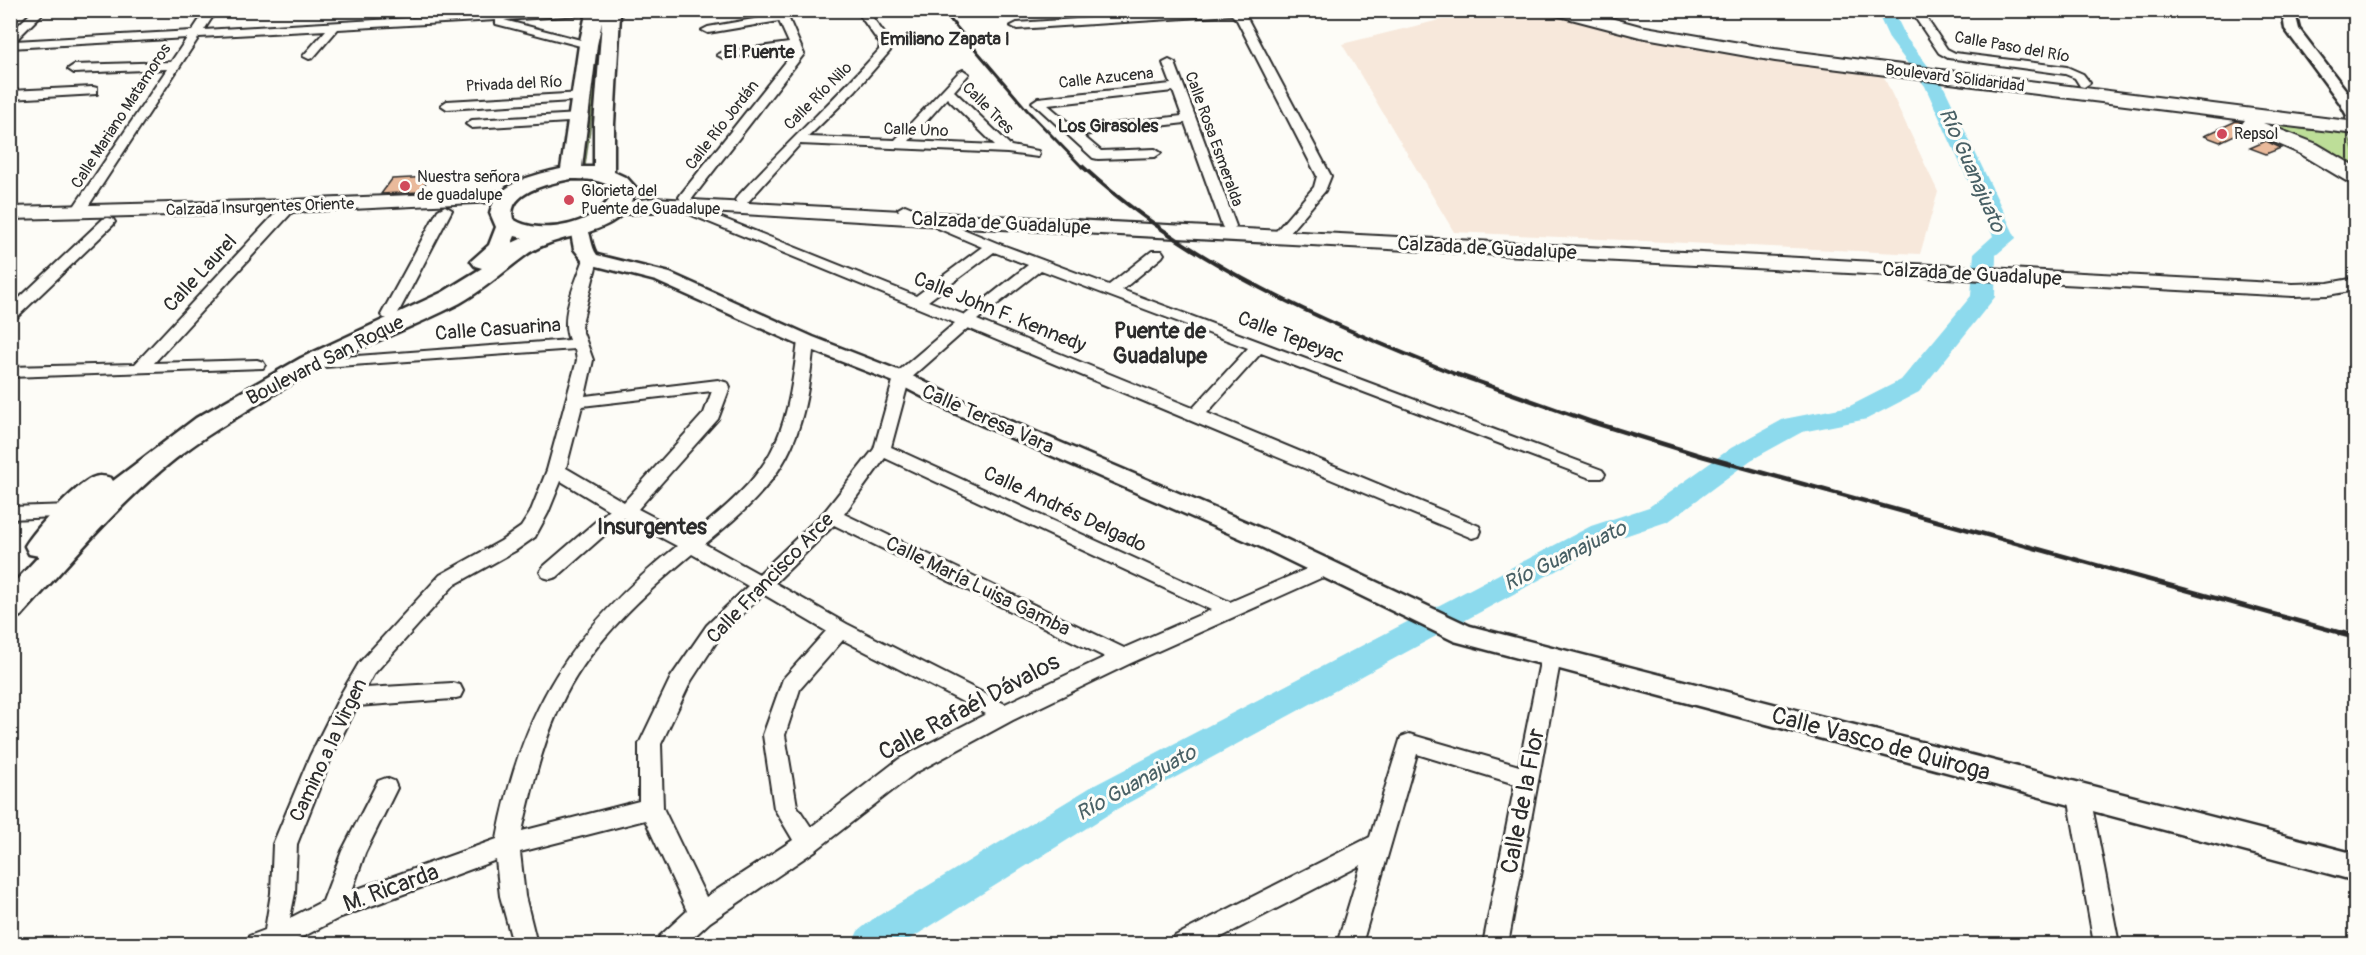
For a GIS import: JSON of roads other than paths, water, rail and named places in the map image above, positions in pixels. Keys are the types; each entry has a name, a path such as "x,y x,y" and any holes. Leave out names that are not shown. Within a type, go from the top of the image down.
{"highway":[{"name":"Boulevard Solidaridad","path":"1590,10 1701,34 1903,66 1959,79 2181,105 2355,121"},
{"name":"Boulevard Solidaridad","path":"1566,11 1640,31 1698,42 1903,66 1941,65 2355,121"},
{"path":"2181,105 2252,126 2309,149 2355,177"}],"main road":[{"path":"604,174 606,89 612,10"},
{"path":"571,173 583,97 588,45 596,11"},
{"path":"571,173 604,174 618,180 626,188 626,198 618,209 594,223 550,233 534,233 506,212 536,182 571,173"},
{"name":"Calzada de Guadalupe","path":"626,188 682,201 925,219 1281,233 2030,273 2293,290 2328,289 2355,284"},
{"name":"Calzada de Guadalupe","path":"618,209 682,201 742,200 1229,226 1281,233"},
{"name":"Calzada Insurgentes Oriente","path":"10,224 108,222 286,211 485,210 506,212"},
{"name":"Calzada Insurgentes Oriente","path":"10,213 78,211 506,212"},
{"name":"Boulevard San Roque","path":"10,579 72,511 154,443 226,393 279,365 438,291 473,269 499,248 506,212"},
{"name":"Boulevard San Roque","path":"10,608 95,515 132,480 206,424 310,363 452,297 490,273 519,249 550,233"},
{"name":"Calzada de Guadalupe","path":"2030,273 2285,283 2323,281 2355,270"}],"street":[{"path":"10,40 41,10"},
{"name":"Calle Mariano Matamoros","path":"78,211 137,125 173,65 212,10"},
{"name":"Calle Río Nilo","path":"742,200 797,140 851,88 886,47 861,10"},
{"name":"Calle Paso del Río","path":"1916,10 1943,51 1952,56 2067,71 2079,76 2084,83"},
{"path":"10,45 332,26 482,14 596,11"},
{"path":"1017,26 1235,12 1242,18 1324,176 1320,188 1281,233"},
{"path":"2288,13 2305,31 2355,96"},
{"path":"2288,13 2292,29 2347,102 2355,121"},
{"path":"309,56 332,26 338,14 313,16"},
{"path":"482,14 588,45"},
{"path":"708,30 781,14 796,45 723,55"},
{"name":"Calle Río Jordán","path":"682,201 798,54 796,45"},
{"name":"Calle Rosa Esmeralda","path":"1169,63 1229,226"},
{"path":"74,69 173,65"},
{"path":"897,146 963,74"},
{"name":"Calle Azucena","path":"1071,132 1038,102 1177,87"},
{"path":"463,104 470,88"},
{"path":"10,95 93,91"},
{"name":"Calle Tres","path":"947,91 1007,150"},
{"name":"Privada del Río","path":"447,105 583,97"},
{"path":"472,124 580,118"},
{"path":"1071,132 1189,118"},
{"path":"1071,132 1098,156 1155,153"},
{"name":"Calle Uno","path":"797,140 1007,150 1034,154"},
{"name":"Calle John F. Kennedy","path":"682,201 918,302 1472,531"},
{"name":"Calle Tepeyac","path":"905,209 992,246 1596,474"},
{"path":"389,315 445,210"},
{"name":"Calle Laurel","path":"140,368 286,211"},
{"path":"10,316 108,222"},
{"path":"579,228 583,249 591,259"},
{"path":"918,302 992,246"},
{"path":"1112,290 1157,254"},
{"name":"Calle Teresa Vara","path":"591,259 663,277 806,341 901,378 961,408 1325,568 1410,608"},
{"name":"Camino a la Virgen","path":"268,941 278,917 283,893 285,844 321,756 366,669 447,580 508,546 528,532 539,513 556,470 576,402 586,354 574,332 574,320 591,259"},
{"path":"901,378 967,321 1040,263"},
{"path":"525,945 512,904 508,845 524,774 546,709 594,636 628,600 690,544 740,506 757,489 774,465 797,416 806,341"},
{"name":"Calle Casuarina","path":"310,363 581,344"},
{"path":"1196,415 1258,347"},
{"path":"10,372 257,365"},
{"name":"Calle Francisco Arce","path":"701,914 651,808 650,744 682,677 714,630 832,516 882,450 901,378"},
{"path":"550,572 624,510 711,415 716,408 722,385 576,402"},
{"name":"Calle Andrés Delgado","path":"882,450 1230,610"},
{"path":"556,470 840,629 1005,714"},
{"path":"10,513 72,511"},
{"name":"Calle María Luisa Gamba","path":"832,516 1124,657"},
{"name":"Calle Rafaél Dávalos","path":"669,945 701,914 808,843 906,766 1005,714 1124,657 1325,568"},
{"name":"Calle Vasco de Quiroga","path":"1410,608 1462,634 2355,868"},
{"path":"808,843 786,808 774,735 791,685 840,629"},
{"name":"Calle de la Flor","path":"1496,945 1551,657"},
{"path":"350,698 452,691"},
{"path":"1350,945 1409,743 1528,778"},
{"path":"333,909 354,851 386,788"},
{"path":"2079,796 2107,945"},
{"name":"M. Ricarda","path":"268,941 333,909 508,845 651,808"},
{"path":"1184,945 1378,844"}],"waterway":[{"name":"Río Guanajuato","path":"872,944 887,932 1104,798 1602,533 1659,514 1741,454 1794,425 1857,413 1910,386 1983,297 1985,253 2005,238 1934,85 1899,40 1884,10"}],"railway":[{"path":"942,10 1027,110 1083,168"},
{"path":"1082,166 1123,201 1167,233 1213,262 1310,313 1460,376"},
{"path":"1456,374 1592,422 1702,456 2345,634"},
{"path":"2340,633 2356,637"}],"place":[{"name":"Repsol","path":"2222,134"},
{"name":"Nuestra señora de guadalupe","path":"405,186"},
{"name":"Glorieta del Puente de Guadalupe","path":"569,200"}],"district":[{"name":"Emiliano Zapata I","path":"945,39"},
{"name":"El Puente","path":"759,52"},
{"name":"Los Girasoles","path":"1108,126"},
{"name":"Puente de Guadalupe","path":"1160,344"},
{"name":"Insurgentes","path":"652,527"}]}
